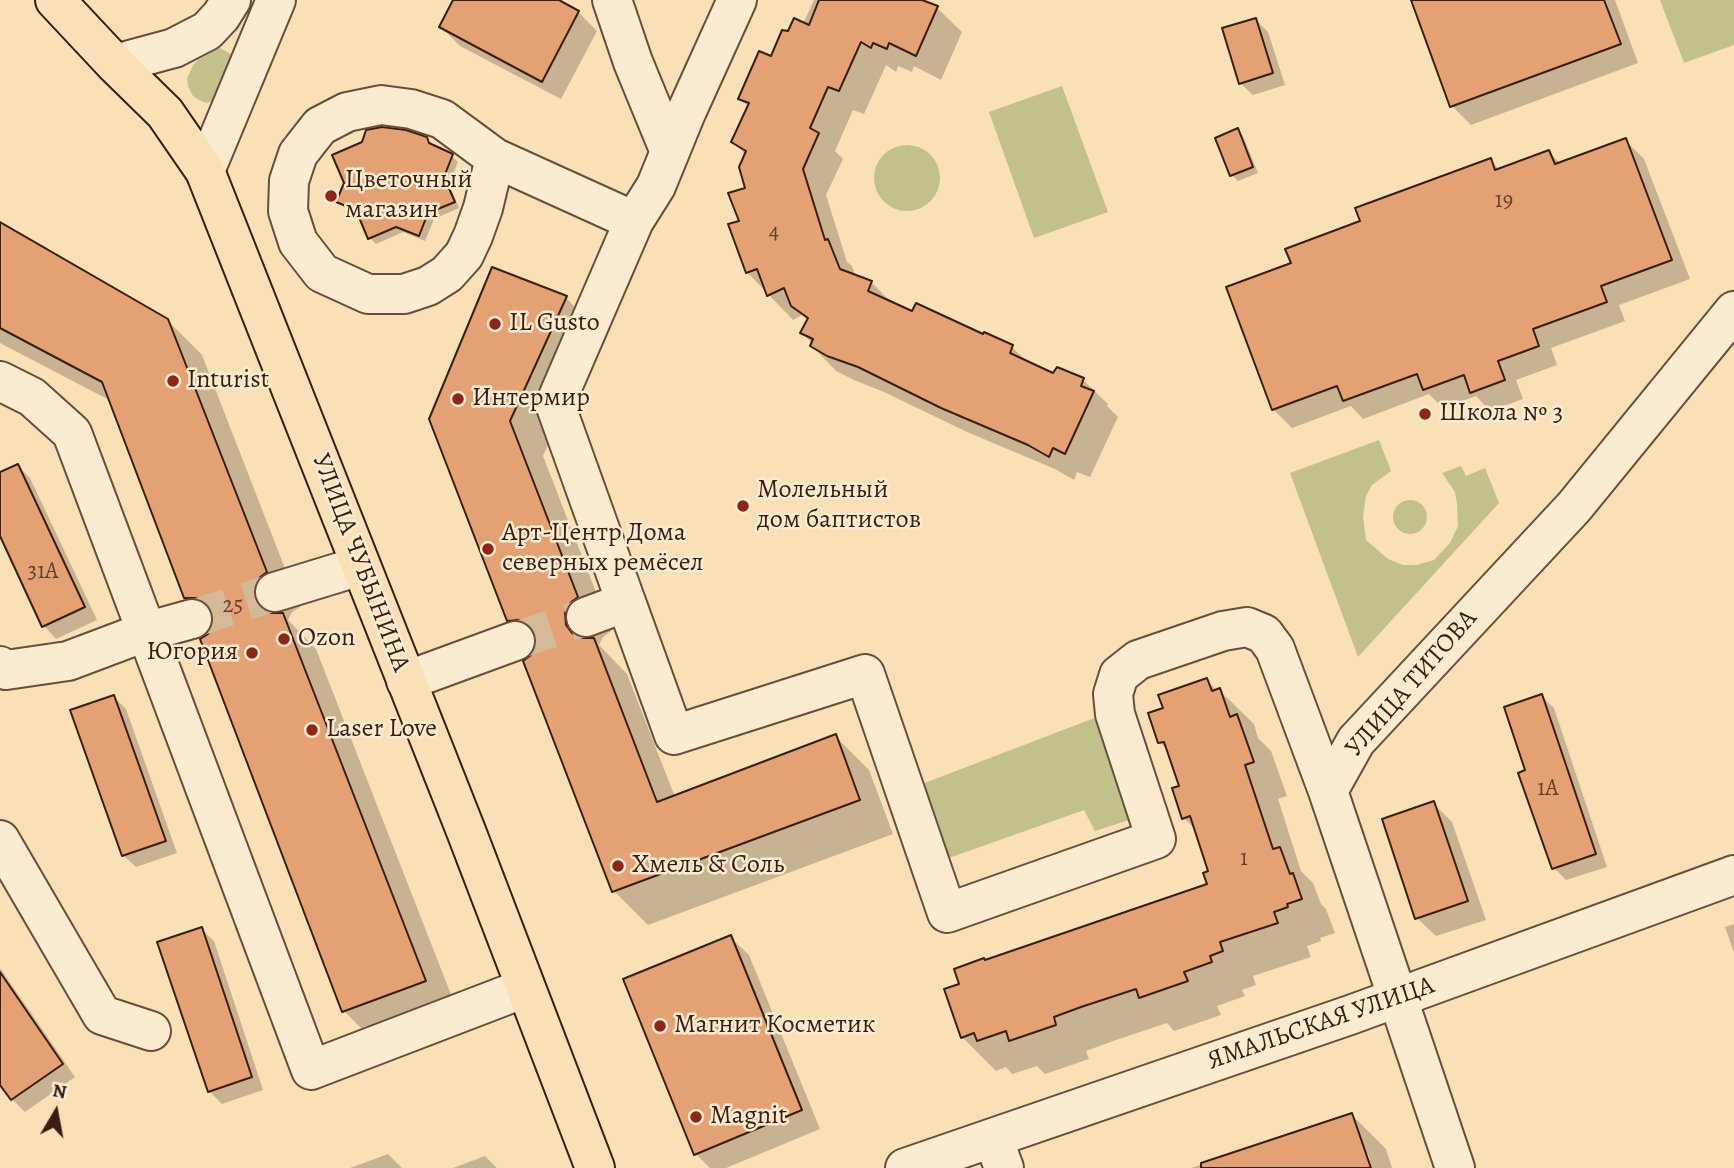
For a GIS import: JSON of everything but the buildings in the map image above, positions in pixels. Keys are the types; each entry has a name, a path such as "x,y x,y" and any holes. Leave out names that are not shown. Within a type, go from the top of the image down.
{"main road":[{"name":"УЛИЦА ЧУБЫНИНА","path":"55,0 165,113 205,171 466,831 595,1168"}],"street":[{"path":"115,64 174,48 207,31 231,0"},
{"path":"205,171 276,0"},
{"path":"612,0 633,62 670,152"},
{"path":"737,0 656,186 634,221 555,404 674,735 865,674 947,913 1156,839 1115,715 1114,694 1119,674 1138,660 1223,631 1247,627 1264,634 1275,649 1328,790 1455,1168"},
{"path":"495,158 483,208 464,256 447,274 428,286 404,294 368,295 321,273 298,242 288,211 289,181 298,154 320,126 347,112 381,104 411,109 442,120 495,158 634,221"},
{"name":"УЛИЦА ТИТОВА","path":"1328,790 1356,741 1574,507 1734,311"},
{"path":"0,381 32,397 72,433 311,1070 525,988"},
{"path":"275,592 360,566"},
{"path":"586,617 626,602"},
{"path":"2,670 68,661 145,632 192,619"},
{"path":"406,681 515,642"},
{"path":"0,840 102,1015 151,1031"},
{"name":"ЯМАЛЬСКАЯ УЛИЦА","path":"905,1168 999,1153 1397,998 1734,875"}],"shaded area":[{"path":"1660,0 1734,0 1734,45 1684,63"},
{"path":"220,48 240,59 220,99 206,103 193,96 187,78 198,60"},
{"path":"1062,86 1108,212 1034,238 989,112"},
{"path":"907,145 930,155 940,178 930,201 907,211 884,201 874,178 884,155"},
{"path":"1379,440 1391,471 1372,485 1366,496 1363,517 1366,540 1388,559 1403,565 1417,565 1434,560 1450,543 1458,526 1457,503 1455,492 1442,473 1461,466 1466,476 1485,468 1499,503 1358,657 1290,473"},
{"path":"1410,500 1422,505 1427,517 1422,529 1410,534 1398,529 1393,517 1398,505"},
{"path":"1097,717 1129,820 1095,831 1084,810 949,858 922,784"}],"tunnel":[{"path":"192,619 275,592"},
{"path":"515,641 586,617"}],"place":[{"name":"Цветочный магазин","path":"331,196"},
{"name":"IL Gusto","path":"495,324"},
{"name":"Inturist","path":"173,381"},
{"name":"Интермир","path":"458,399"},
{"name":"Школа № 3","path":"1425,414"},
{"name":"Молельный дом баптистов","path":"743,506"},
{"name":"Арт-Центр Дома северных ремёсел","path":"488,549"},
{"name":"Ozon","path":"284,639"},
{"name":"Югория","path":"252,653"},
{"name":"Laser Love","path":"312,730"},
{"name":"Хмель & Соль","path":"618,866"},
{"name":"Магнит Косметик","path":"660,1026"},
{"name":"Magnit","path":"696,1117"}]}
